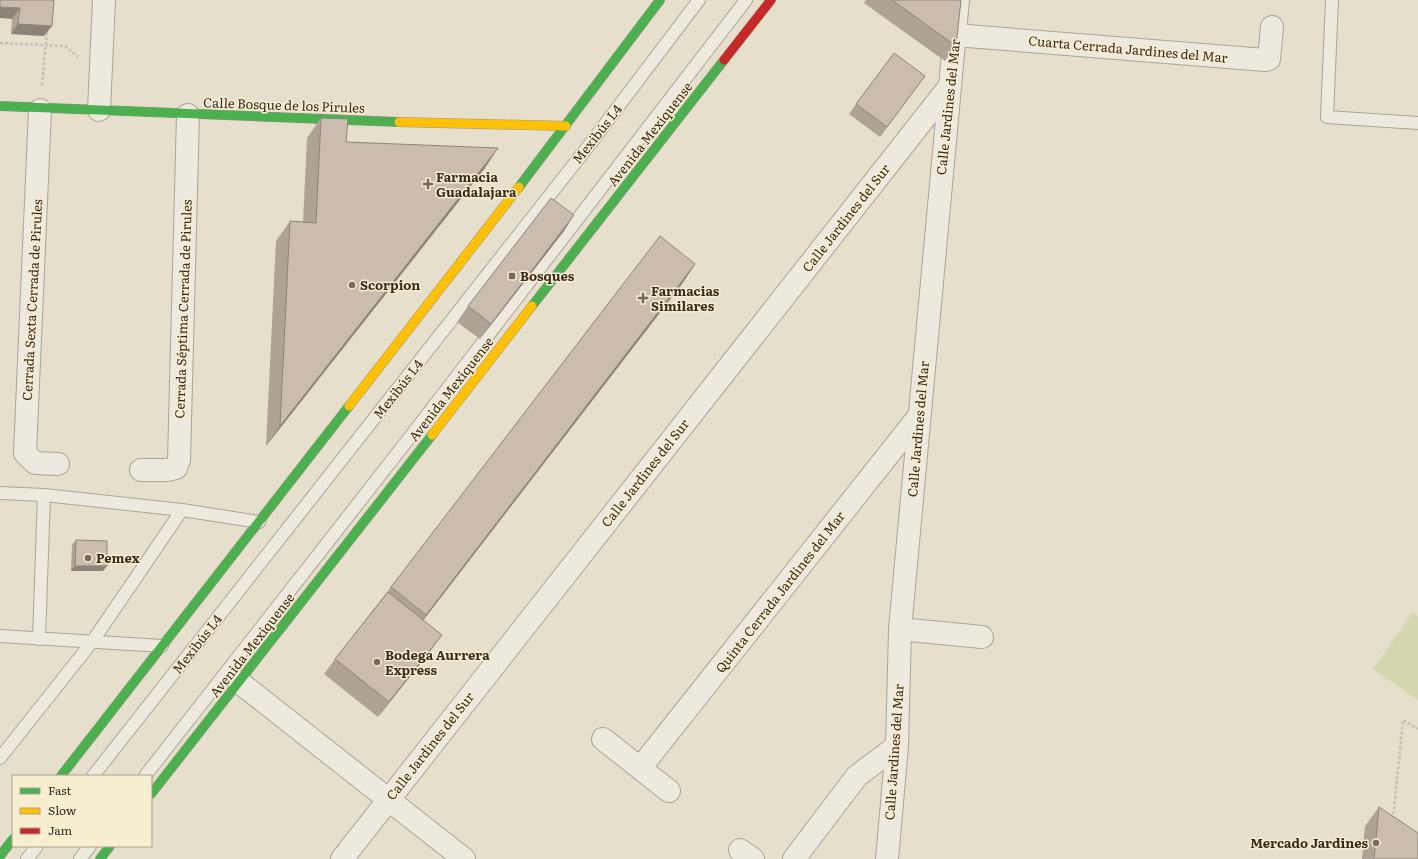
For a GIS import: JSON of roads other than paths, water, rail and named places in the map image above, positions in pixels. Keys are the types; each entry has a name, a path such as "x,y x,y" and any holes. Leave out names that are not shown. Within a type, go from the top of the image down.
{"main road":[{"path":"62,775 260,522 566,126 660,0"},
{"name":"Avenida Mexiquense","path":"152,793 771,0"},
{"name":"Calle Bosque de los Pirules","path":"0,106 40,110 99,110 188,115 566,126"},
{"path":"0,856 12,840"},
{"path":"100,859 109,847"}],"street":[{"path":"99,110 104,0"},
{"name":"Calle Jardines del Mar","path":"887,859 897,746 900,629 958,0"},
{"name":"Cuarta Cerrada Jardines del Mar","path":"955,35 1265,60 1269,59 1272,27"},
{"name":"Calle Jardines del Sur","path":"342,859 388,798 949,87"},
{"name":"Cerrada Sexta Cerrada de Pirules","path":"40,110 25,453 35,463 58,464"},
{"name":"Cerrada Séptima Cerrada de Pirules","path":"141,470 167,470 176,468 179,460 188,115"},
{"name":"Quinta Cerrada Jardines del Mar","path":"641,767 919,416"},
{"path":"900,629 982,637"},
{"path":"239,682 464,859"},
{"path":"603,739 641,767 669,791"},
{"path":"794,859 857,776 897,746"}],"lane":[{"name":"Mexibús L4","path":"94,775 590,144 699,0"},
{"path":"146,775 414,431 746,0"},
{"path":"1332,0 1327,117 1418,123"},
{"path":"0,493 44,495 182,510 260,522"},
{"path":"39,638 44,495"},
{"path":"0,758 92,642 182,510"},
{"path":"0,636 162,646"},
{"path":"27,859 36,847"},
{"path":"80,859 89,847"}],"place":[{"name":"Farmacia Guadalajara","path":"428,184"},
{"name":"Bosques","path":"512,276"},
{"name":"Scorpion","path":"352,285"},
{"name":"Farmacias Similares","path":"643,298"},
{"name":"Pemex","path":"88,558"},
{"name":"Bodega Aurrera Express","path":"377,662"},
{"name":"Mercado Jardines","path":"1376,843"}]}
